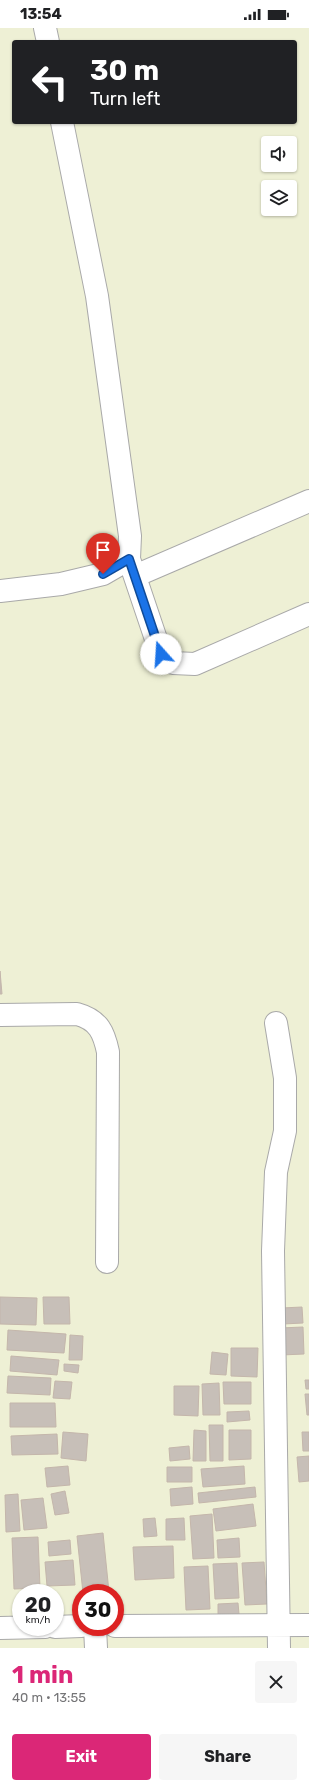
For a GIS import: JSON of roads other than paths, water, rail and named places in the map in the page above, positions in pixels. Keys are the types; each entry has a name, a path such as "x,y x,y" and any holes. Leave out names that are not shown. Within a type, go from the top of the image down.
{"street":[{"path":"45,28 48,40"},
{"path":"62,124 97,296 130,536 132,568 161,654 173,663 195,664 309,614"},
{"path":"0,591 61,584 132,568 309,501"},
{"path":"0,1015 77,1014 87,1017 104,1034 108,1052 108,1262"},
{"path":"276,1023 285,1078 285,1131 276,1172 273,1251 279,1648"},
{"path":"124,1626 309,1625"},
{"path":"0,1628 12,1628"},
{"path":"95,1636 96,1648"}]}
